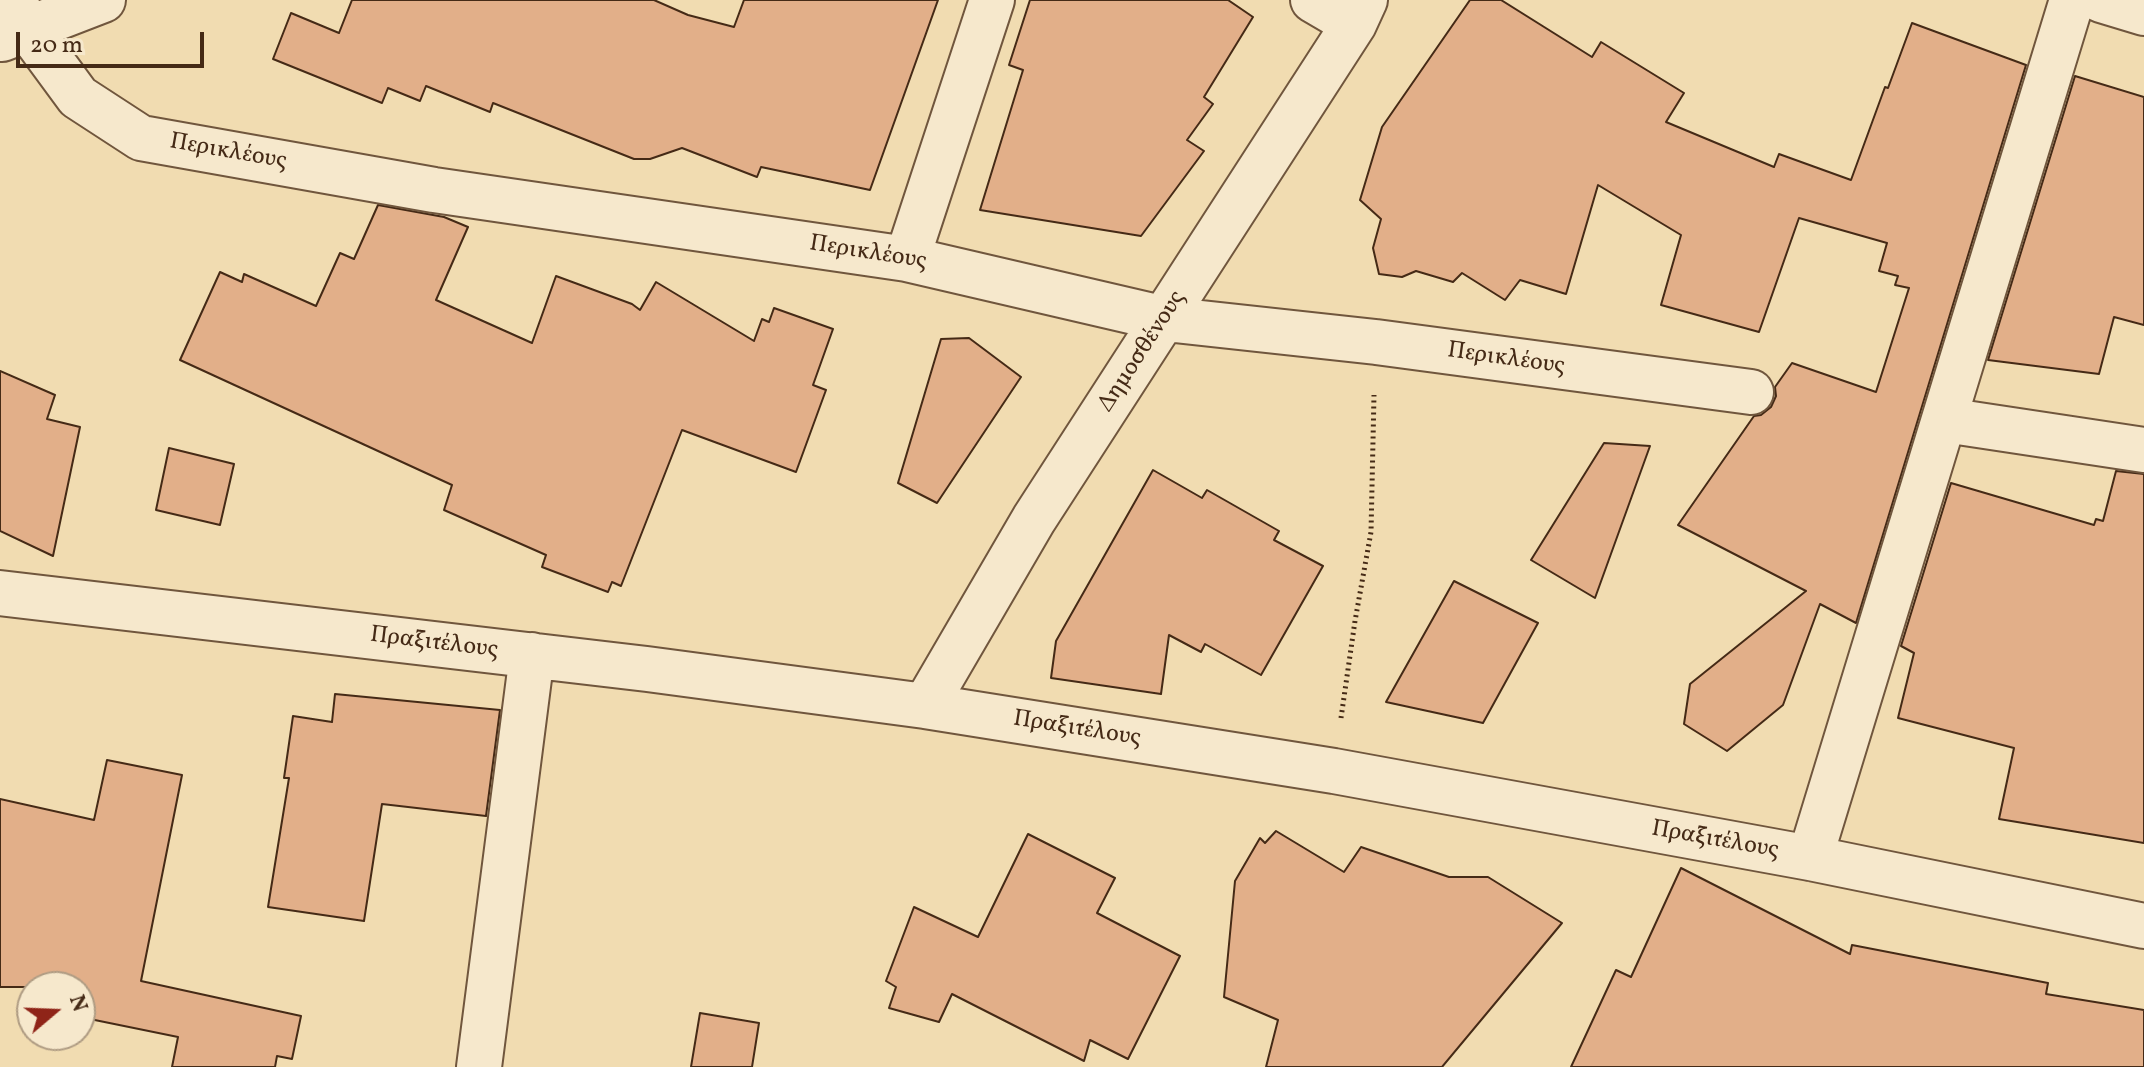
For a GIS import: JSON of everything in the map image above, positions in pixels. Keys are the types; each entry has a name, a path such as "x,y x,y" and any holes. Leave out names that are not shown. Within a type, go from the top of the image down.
{"street":[{"path":"14,23 103,0"},
{"path":"907,259 992,0"},
{"path":"1313,0 1360,12"},
{"path":"1810,858 2072,0"},
{"path":"2101,0 2144,13"},
{"name":"Δημοσθένους","path":"925,706 1034,519 1360,12"},
{"name":"Περικλέους","path":"14,23 78,97 141,138 434,190 907,259 1165,319 1376,342 1751,392"},
{"path":"1945,420 2144,450"},
{"name":"Πραξιτέλους","path":"0,593 532,655 925,706 1334,771 1810,858 2144,926"},
{"path":"479,1067 532,655"}],"path":[{"path":"1334,771 1371,532 1376,342"}],"building":[{"path":"352,0 654,0 688,15 734,27 744,0 938,0 870,190 761,167 757,177 682,148 650,159 634,159 493,103 490,112 426,86 420,101 388,88 382,103 273,59 291,13 339,33"},
{"path":"1030,0 1228,0 1253,17 1204,97 1213,104 1187,140 1204,151 1141,236 980,210 1023,70 1009,65"},
{"path":"1470,0 1501,0 1592,57 1601,42 1684,93 1666,122 1774,167 1779,154 1851,180 1912,23 2026,65 1856,623 1820,604 1783,705 1727,751 1684,724 1690,684 1806,591 1678,525 1754,416 1771,407 1776,396 1775,387 1792,363 1876,392 1909,288 1895,285 1898,276 1879,271 1887,243 1799,218 1759,332 1661,305 1681,235 1598,185 1566,294 1520,280 1505,300 1462,273 1453,282 1416,271 1402,277 1379,274 1373,248 1381,219 1360,200 1382,127"},
{"path":"2075,76 2144,97 2144,325 2114,317 2099,374 1988,360"},
{"path":"378,205 444,217 468,227 436,300 532,343 556,276 632,304 640,310 656,282 754,341 762,319 769,322 774,308 833,329 813,385 826,390 796,472 682,430 621,586 612,582 608,592 542,567 546,555 444,510 452,485 180,360 220,272 242,282 244,274 316,306 340,253 354,259"},
{"path":"969,338 1021,377 937,503 898,483 941,339"},
{"path":"0,371 55,395 47,419 80,427 53,556 0,531"},
{"path":"1604,443 1650,446 1595,598 1531,560"},
{"path":"169,448 234,464 220,525 156,510"},
{"path":"1153,470 1202,498 1207,490 1279,531 1274,540 1323,566 1261,675 1205,644 1201,652 1169,635 1161,694 1051,678 1056,641"},
{"path":"2116,471 2144,474 2144,843 1999,819 2014,748 1898,718 1914,653 1901,646 1951,483 2094,525 2096,519 2103,521"},
{"path":"1454,581 1538,623 1483,723 1386,702"},
{"path":"335,694 500,710 486,816 382,804 364,921 268,907 289,778 284,778 293,716 332,722"},
{"path":"107,760 182,775 141,981 301,1016 292,1059 277,1056 275,1067 172,1067 178,1037 96,1020 96,971 16,971 16,987 0,987 0,799 94,820"},
{"path":"1276,831 1344,872 1361,847 1449,877 1488,877 1562,923 1442,1067 1266,1067 1278,1020 1224,997 1235,881 1260,838 1265,843"},
{"path":"1028,834 1115,878 1097,913 1180,956 1128,1059 1090,1040 1084,1061 952,994 939,1022 889,1008 896,987 886,981 914,907 978,937"},
{"path":"1681,868 1850,954 1852,945 2048,983 2046,994 2144,1010 2144,1067 1571,1067 1616,970 1631,977"},
{"path":"700,1013 759,1023 752,1067 691,1067"}]}
